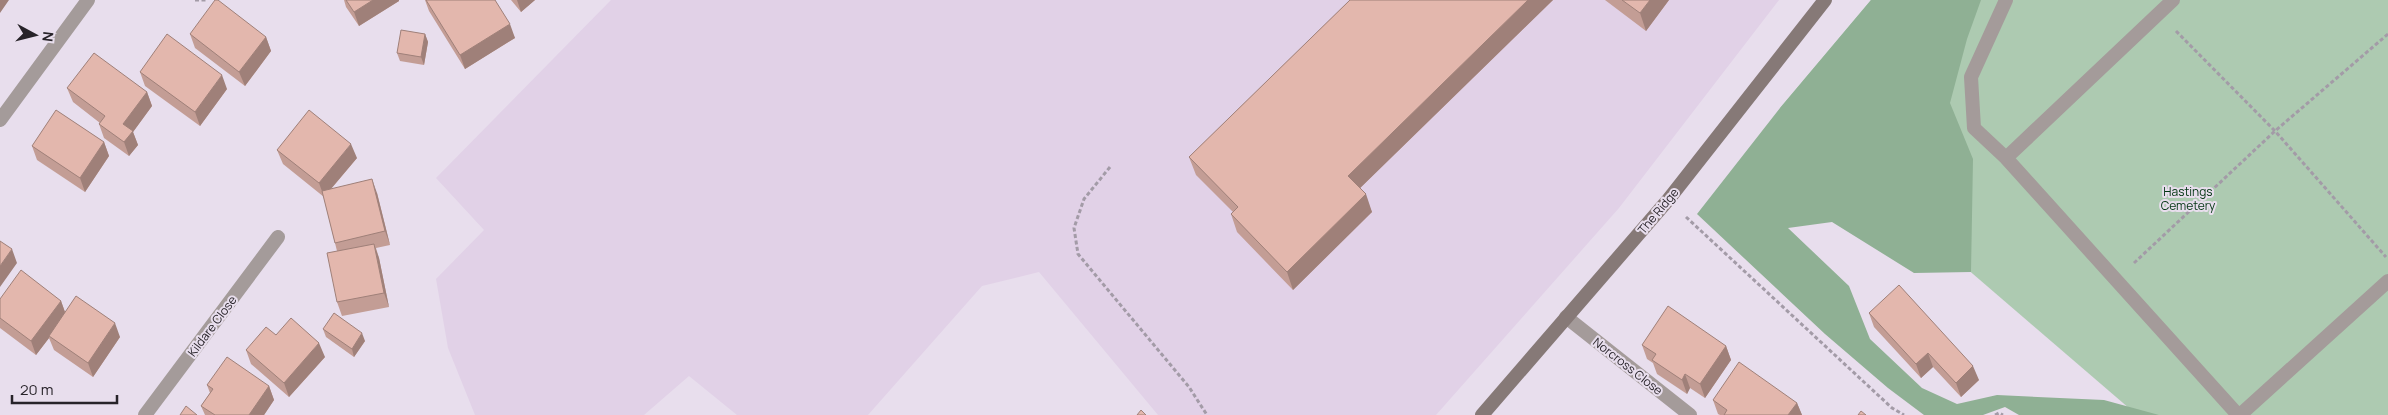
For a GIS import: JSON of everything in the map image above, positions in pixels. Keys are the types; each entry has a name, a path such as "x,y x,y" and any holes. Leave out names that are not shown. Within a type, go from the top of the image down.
{"main road":[{"name":"The Ridge","path":"1482,415 1668,200 1825,0"}],"street":[{"path":"0,120 88,0"},
{"path":"2006,0 1971,77 1974,128 2006,158 2239,415 2388,281"},
{"path":"2006,158 2173,0"},
{"name":"Kildare Close","path":"145,415 278,237"},
{"name":"Norcross Close","path":"1566,317 1690,415"}],"path":[{"path":"195,0 207,0"},
{"path":"2159,14 2275,131 2388,259"},
{"path":"2116,280 2275,131 2388,34"},
{"path":"1110,167 1084,200 1074,228 1078,254 1189,388 1207,415"},
{"path":"1668,200 1892,408 1904,415"},
{"path":"1995,415 1999,413 2003,415"}],"shaded area":[{"path":"611,0 1779,0 1619,208 1436,415 1158,415 1039,272 982,286 868,415 737,415 689,376 644,415 475,415 448,348 436,279 484,230 436,178"}],"green space":[{"name":"Hastings Cemetery","path":"1871,0 2388,0 2388,415 2137,415 1780,108"},
{"path":"1871,0 1981,0 1967,39 1950,103 1973,159 1971,272 1914,273 1832,222 1788,228 1849,286 1870,339 1922,388 1957,404 1997,395 2104,400 2159,415 2019,415 2005,407 1983,415 1924,415 1888,388 1825,334 1697,214 1780,108"}],"building":[{"path":"215,0 218,0 266,37 239,72 190,34"},
{"path":"346,0 373,0 354,12"},
{"path":"426,0 495,0 510,24 460,55"},
{"path":"1350,0 1528,0 1348,176 1366,194 1287,272 1231,214 1238,207 1189,157"},
{"path":"1622,0 1650,0 1640,13"},
{"path":"401,30 425,34 421,57 397,53"},
{"path":"167,34 222,75 195,112 140,72"},
{"path":"94,53 147,92 123,124 133,131 124,142 99,124 105,116 67,88"},
{"path":"56,110 104,142 80,178 32,146"},
{"path":"309,110 351,144 319,183 277,150"},
{"path":"372,179 385,231 335,243 322,191"},
{"path":"0,241 12,249 0,266"},
{"path":"374,244 384,293 337,302 327,253"},
{"path":"21,270 61,301 31,341 0,318 0,299"},
{"path":"1899,285 1973,366 1956,383 1928,353 1916,364 1869,313"},
{"path":"76,296 115,323 88,363 49,336"},
{"path":"1668,306 1726,346 1700,384 1685,374 1682,380 1652,360 1656,354 1642,345"},
{"path":"334,313 362,333 352,349 323,329"},
{"path":"291,318 319,343 284,383 246,350 266,327 276,335"},
{"path":"227,357 269,386 249,415 215,415 201,406 213,389 207,385"},
{"path":"1739,362 1797,403 1788,415 1724,415 1727,410 1713,400"},
{"path":"186,406 197,415 180,415"},
{"path":"1141,410 1146,415 1137,415"},
{"path":"1861,411 1866,415 1858,415"}]}
